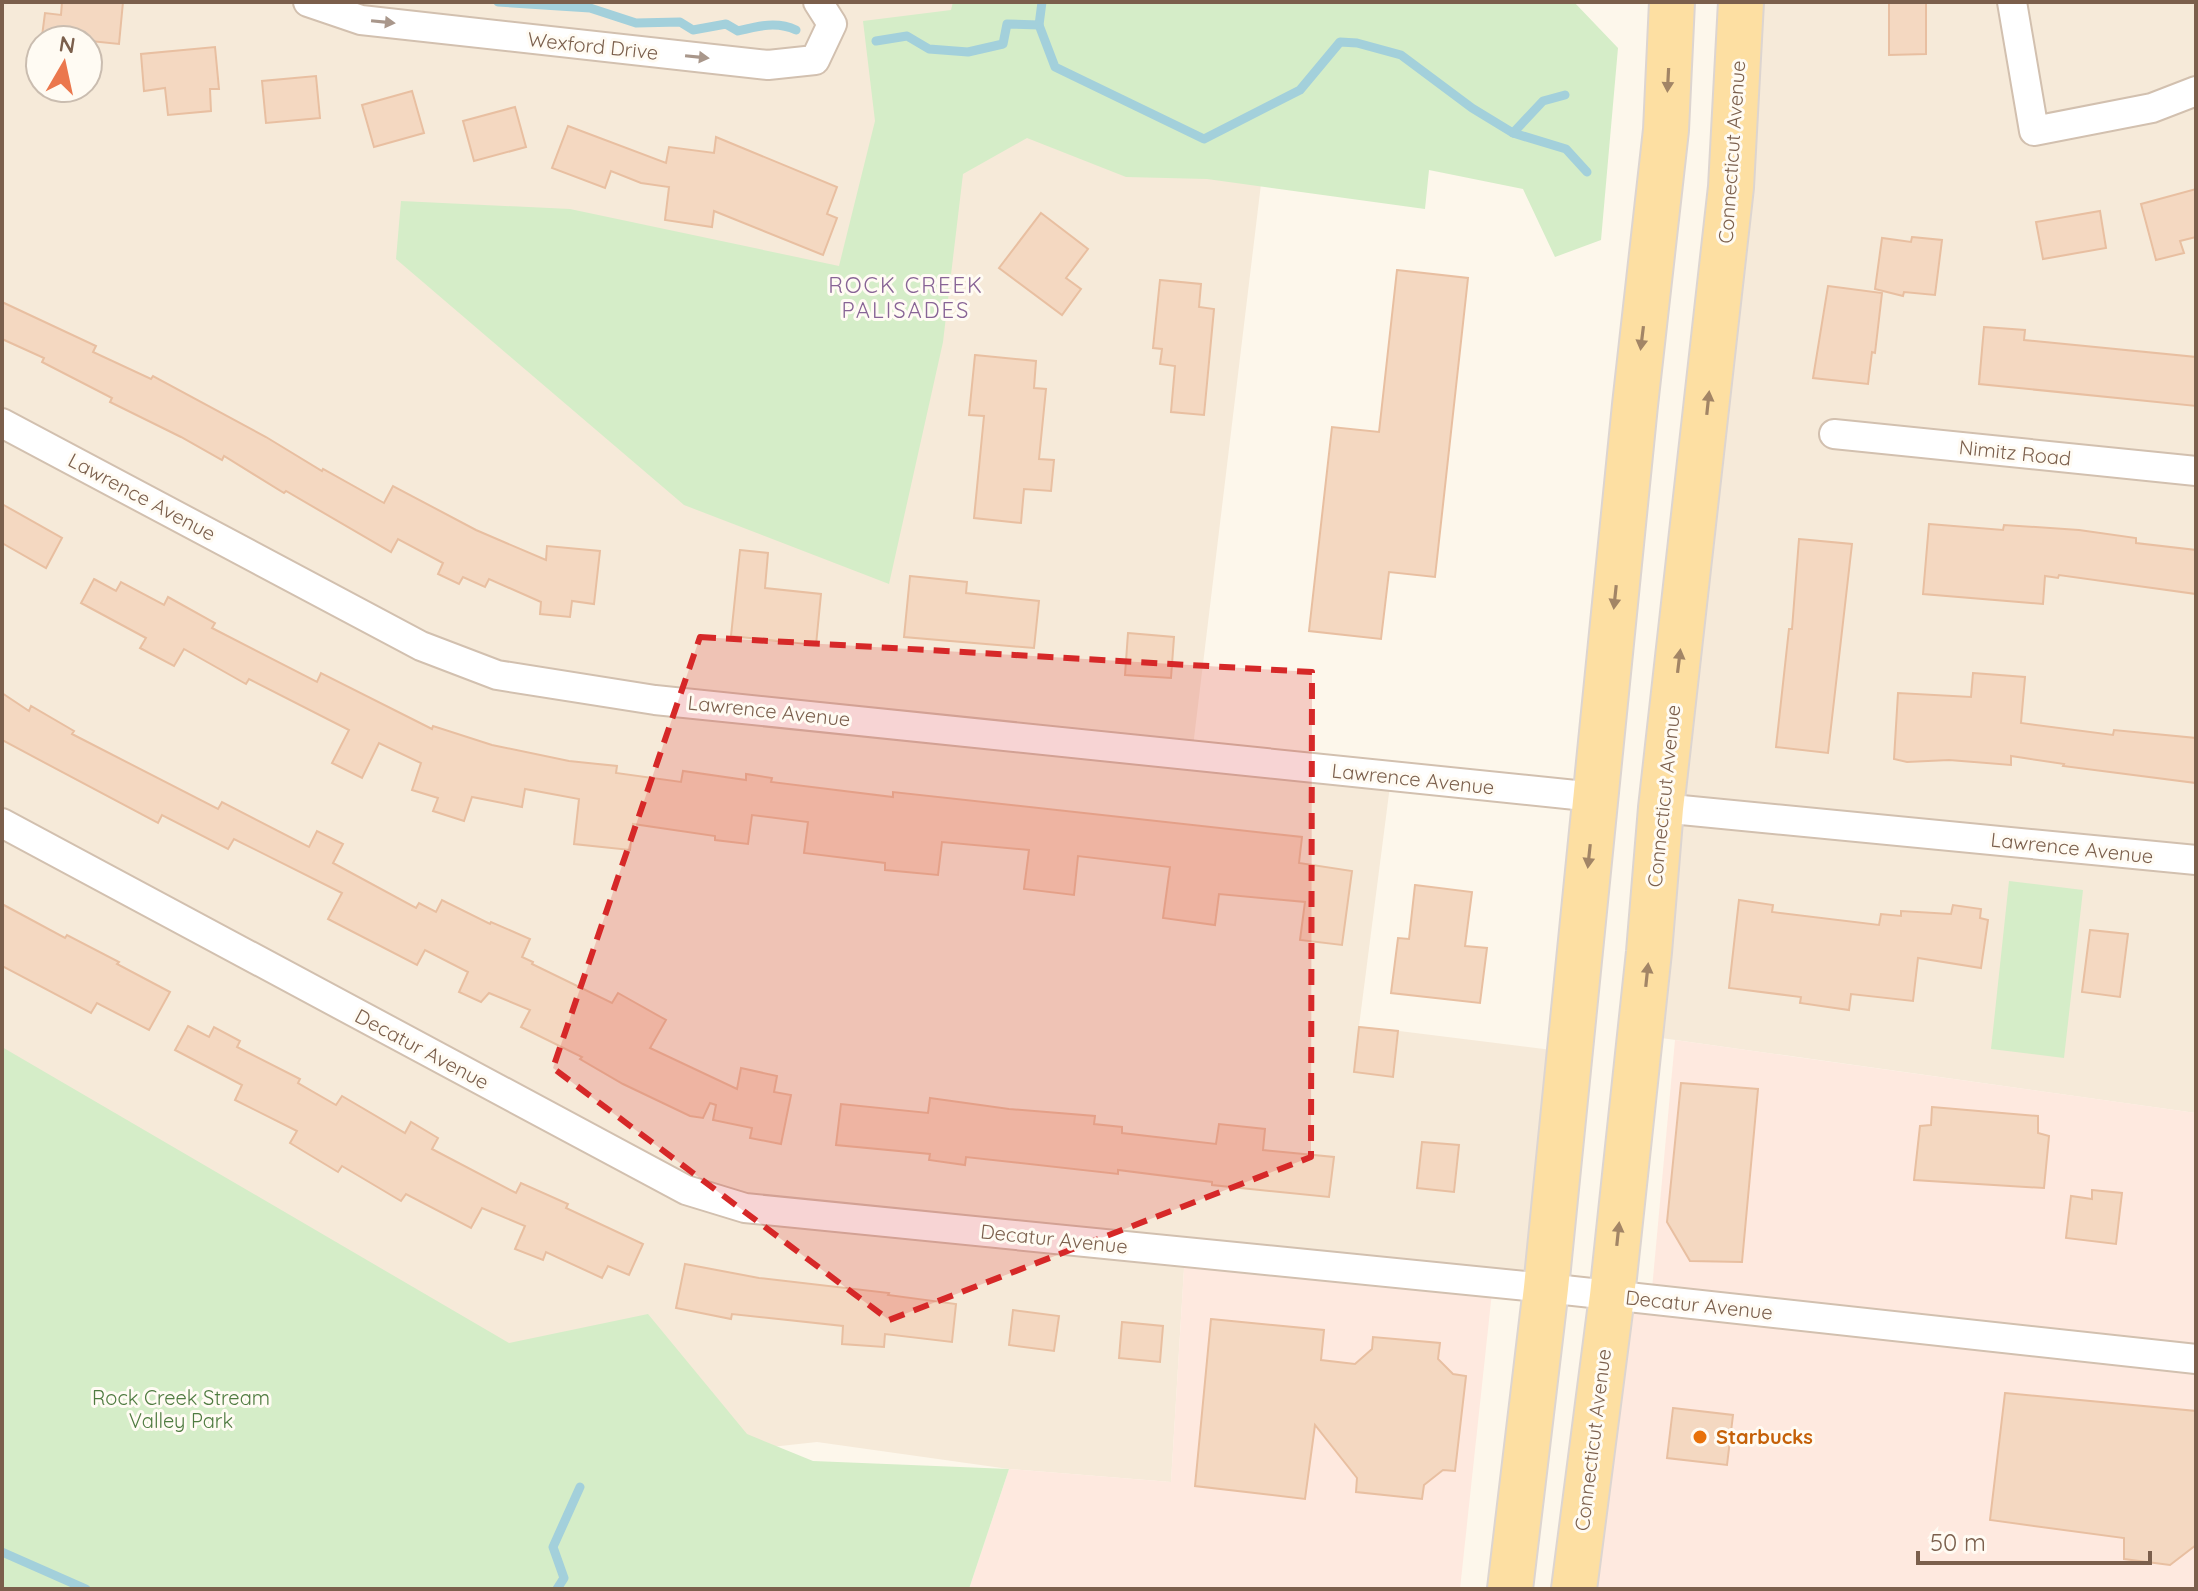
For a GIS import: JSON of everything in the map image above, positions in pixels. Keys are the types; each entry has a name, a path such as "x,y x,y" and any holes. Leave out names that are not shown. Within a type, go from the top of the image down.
{"main road":[{"path":"1510,1589 1546,1288 1635,405 1666,130 1672,2"},
{"name":"Connecticut Avenue","path":"1574,1589 1612,1296 1648,966 1661,808 1731,187 1741,2"},
{"path":"1666,130 1734,136"}],"street":[{"name":"Wexford Drive","path":"308,2 361,20 768,65 815,60 832,24 818,2"},
{"path":"2012,2 2034,131 2152,108 2196,91"},
{"name":"Lawrence Avenue","path":"2,423 421,646 497,675 655,700 1595,797"},
{"name":"Nimitz Road","path":"1834,434 2196,471"},
{"name":"Lawrence Avenue","path":"1661,808 2196,860"},
{"name":"Decatur Avenue","path":"2,823 686,1190 745,1208 1546,1288 2196,1359"}],"highlighted area":[{"path":"700,637 1312,672 1311,1157 889,1320 553,1068"}],"shaded area":[{"path":"2,2 1283,2 1192,755 1391,778 1359,1026 1568,1052 1546,1288 1185,1252 1171,1482 1009,1469 817,1442 725,1452 2,1108"},
{"path":"1741,2 2196,2 2196,1113 1640,1035"},
{"path":"1675,1040 2196,1113 2196,1365 1652,1289"},
{"path":"1185,1252 1493,1283 1460,1589 969,1589 1009,1469 1171,1482"},
{"path":"1612,1296 2196,1366 2196,1589 1574,1589"}],"green space":[{"path":"953,2 1574,2 1618,48 1601,240 1555,257 1523,189 1429,170 1425,209 1207,179 1126,177 1027,138 963,174 943,342 889,584 684,505 396,259 401,201 570,209 839,266 875,121 863,21 951,10"},
{"path":"2009,881 2083,890 2064,1058 1991,1049"},
{"name":"Rock Creek Stream Valley Park","path":"2,1047 509,1343 648,1314 747,1434 813,1461 1009,1469 969,1589 2,1589"}],"building":[{"path":"62,2 123,2 119,44 104,42 104,24 44,24 45,13 61,15"},
{"path":"1889,2 1926,2 1926,54 1889,55"},
{"path":"215,47 219,89 210,89 211,111 168,115 165,88 144,91 141,54"},
{"path":"316,76 320,118 266,123 262,81"},
{"path":"412,91 424,133 374,147 362,105"},
{"path":"515,107 526,147 474,161 463,121"},
{"path":"568,126 666,163 669,147 714,153 716,137 837,187 827,214 837,218 823,255 714,211 712,227 665,220 669,187 641,183 611,171 605,188 552,168"},
{"path":"2196,189 2196,237 2180,241 2184,253 2156,260 2141,204"},
{"path":"2100,211 2106,248 2043,259 2036,222"},
{"path":"1041,213 1088,249 1066,278 1081,289 1062,315 999,268"},
{"path":"1912,237 1942,240 1935,295 1904,292 1903,296 1875,289 1882,238 1911,242"},
{"path":"1397,270 1468,278 1435,577 1389,572 1381,639 1309,631 1332,427 1379,432"},
{"path":"1160,280 1201,284 1199,307 1214,309 1204,415 1171,412 1175,366 1160,364 1162,349 1153,348"},
{"path":"1828,286 1882,293 1868,384 1813,378"},
{"path":"2,302 96,346 93,352 151,379 153,376 384,503 393,486 476,530 546,560 547,546 600,551 594,604 572,601 570,617 540,614 541,602 489,579 485,587 463,577 459,584 438,574 443,563 398,539 391,552 224,456 222,460 110,402 112,398 42,362 44,358 2,339"},
{"path":"1984,327 2025,330 2024,340 2196,357 2196,406 1979,384"},
{"path":"975,355 1036,361 1034,388 1046,389 1039,459 1054,460 1051,491 1024,489 1021,523 974,518 984,416 969,415"},
{"path":"2,504 62,538 46,568 2,543"},
{"path":"1929,524 2003,530 2004,525 2079,530 2136,538 2136,543 2196,550 2196,594 2059,575 2058,578 2045,576 2043,604 1923,594"},
{"path":"1799,539 1852,544 1828,753 1776,747 1789,629 1792,629"},
{"path":"740,550 768,553 765,588 821,594 816,645 731,636"},
{"path":"910,576 967,582 966,593 1039,601 1034,648 904,637"},
{"path":"94,579 116,591 121,582 164,605 168,597 215,623 212,628 317,682 321,673 432,729 433,726 492,745 569,761 617,766 616,773 681,782 683,771 746,780 746,774 772,778 771,782 893,797 893,792 1302,837 1299,863 1352,871 1342,945 1300,940 1305,902 1219,894 1215,925 1163,918 1170,867 1078,856 1074,895 1024,889 1029,850 942,842 938,875 885,870 885,863 804,853 808,822 752,815 748,844 633,824 630,850 574,844 579,799 525,789 522,807 472,797 464,821 433,811 438,798 412,790 421,763 379,743 362,778 332,763 349,730 249,679 246,684 184,649 174,666 140,648 146,638 81,603"},
{"path":"1128,633 1174,637 1171,678 1125,675"},
{"path":"1973,673 2025,677 2021,723 2113,735 2114,730 2196,738 2196,783 2011,756 2011,765 1894,759 1898,693 1971,697"},
{"path":"2,693 29,711 31,706 74,731 72,734 218,809 222,802 309,847 317,831 343,844 333,863 416,908 419,903 436,912 442,900 490,924 530,939 522,957 532,964 612,1003 618,993 666,1020 650,1048 737,1089 741,1068 777,1076 774,1092 791,1095 781,1144 750,1138 752,1128 713,1120 716,1105 710,1103 703,1118 690,1116 623,1084 580,1059 582,1057 521,1027 530,1010 489,993 481,1002 459,992 468,972 425,950 417,965 328,919 342,893 234,839 228,849 162,815 158,823 2,740"},
{"path":"1415,885 1472,892 1465,946 1487,948 1480,1003 1391,993 1398,938 1409,939"},
{"path":"1739,900 1773,905 1772,912 1879,925 1881,914 1901,916 1901,911 1951,914 1953,905 1981,909 1980,918 1988,920 1981,968 1918,958 1913,1001 1851,994 1849,1010 1800,1003 1801,997 1729,988"},
{"path":"2,904 65,938 67,935 119,962 117,964 170,992 149,1030 97,1003 91,1013 2,966"},
{"path":"2090,930 2128,934 2120,997 2082,992"},
{"path":"188,1026 209,1037 214,1027 240,1041 237,1047 300,1079 298,1083 336,1105 342,1096 405,1133 411,1122 438,1138 432,1149 516,1193 521,1183 568,1204 566,1208 643,1244 629,1275 608,1266 602,1278 546,1252 543,1260 515,1249 525,1226 482,1208 471,1228 406,1194 401,1201 342,1166 338,1172 290,1143 297,1131 235,1100 242,1085 175,1050"},
{"path":"1359,1027 1398,1031 1393,1077 1354,1072"},
{"path":"1681,1083 1758,1089 1742,1262 1690,1261 1667,1222"},
{"path":"930,1098 1095,1116 1094,1124 1122,1127 1122,1133 1216,1144 1219,1124 1265,1129 1263,1150 1334,1157 1329,1197 1212,1185 1212,1182 1118,1170 1118,1174 966,1157 965,1165 929,1160 930,1154 836,1145 841,1104 928,1113"},
{"path":"1932,1107 2038,1116 2038,1133 2049,1136 2044,1188 1914,1180 1920,1126 1931,1125"},
{"path":"1422,1142 1459,1145 1454,1192 1417,1188"},
{"path":"2092,1190 2122,1193 2116,1244 2066,1238 2071,1196 2092,1199"},
{"path":"685,1264 759,1278 956,1304 952,1342 885,1334 884,1347 842,1344 843,1326 732,1314 731,1319 676,1308"},
{"path":"1013,1310 1059,1316 1054,1351 1009,1345"},
{"path":"1211,1319 1324,1330 1321,1360 1355,1364 1372,1349 1373,1337 1440,1343 1438,1359 1453,1374 1466,1376 1455,1471 1443,1470 1424,1485 1422,1499 1356,1492 1357,1478 1315,1425 1305,1499 1195,1486"},
{"path":"1122,1322 1163,1326 1160,1362 1119,1358"},
{"path":"2005,1393 2196,1411 2196,1545 2170,1565 2124,1559 2124,1538 1990,1520"},
{"name":"Starbucks","path":"1673,1408 1733,1415 1727,1465 1667,1458"}],"waterway":[{"path":"498,2 590,8 636,23 680,22 693,30 726,24 738,31 775,25 796,30"},
{"path":"876,41 907,36 929,49 968,52 1003,44 1007,24 1039,25 1042,2"},
{"path":"1039,25 1055,67 1204,139 1300,90 1340,42 1357,43 1401,55 1472,108 1513,133 1543,101 1565,95"},
{"path":"1513,133 1566,149 1587,172"},
{"path":"557,1589 564,1578 553,1547 580,1487"},
{"path":"2,1552 86,1589"}],"place":[{"name":"Starbucks","path":"1700,1437"}],"district":[{"name":"ROCK CREEK PALISADES","path":"906,298"}]}
